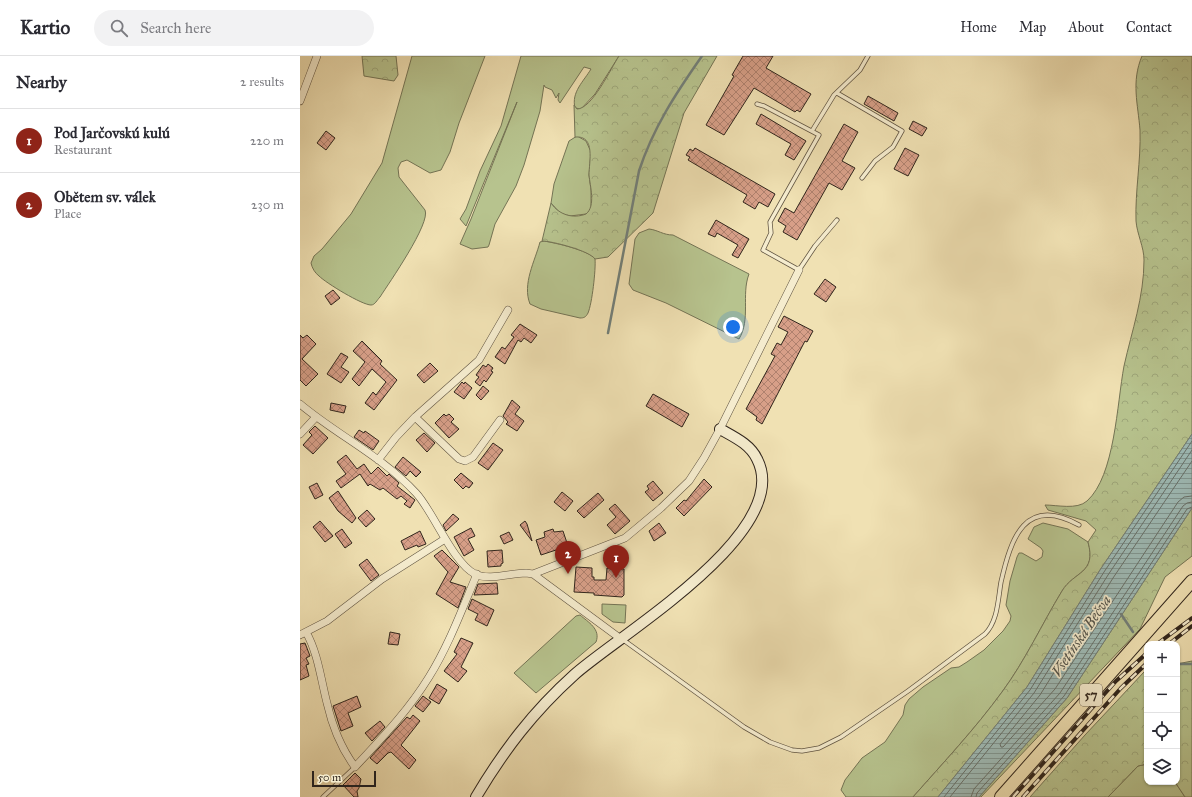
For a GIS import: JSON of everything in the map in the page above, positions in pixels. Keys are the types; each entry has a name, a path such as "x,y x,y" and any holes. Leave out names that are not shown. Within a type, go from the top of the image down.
{"main road":[{"name":"57","path":"1001,797 1192,581"}],"street":[{"path":"300,101 317,56"},
{"path":"533,574 608,546 630,534 689,481 720,429 799,270"},
{"path":"378,460 396,437 415,417 479,360 508,310"},
{"path":"300,404 316,417 378,460 416,492 445,539 467,568 477,574 488,576 526,573 533,574 621,639"},
{"path":"300,434 316,417"},
{"path":"415,417 459,459 464,461 473,457 500,420"},
{"path":"476,797 502,755 534,714 576,674 696,580 732,543 753,512 761,488 762,474 758,460 748,447 720,429"},
{"path":"445,539 382,579 327,621 303,634 316,659 333,724 345,751 355,767 398,721 429,678 443,651 477,574"}],"lane":[{"path":"812,131 837,93 860,70 868,56"},
{"path":"837,93 902,131 893,147 875,161 862,178"},
{"path":"756,104 819,135 770,222 771,234 763,250 799,270 815,246 837,220"},
{"path":"621,639 744,727 770,742 792,750 819,748 829,744 863,722 985,634 994,619 1005,569 1015,538 1025,523 1040,515 1050,514 1064,518 1079,525"},
{"path":"322,797 355,767"}],"green space":[{"path":"362,56 396,56 398,75 394,81 364,76"},
{"path":"412,56 485,56 459,123 450,152 441,170 430,173 407,160 401,162 398,168 399,177 425,210 425,217 416,240 400,267 380,297 371,305 352,298 323,279 313,269 311,263 314,256 322,249 351,214 382,163"},
{"path":"521,56 619,56 595,94 581,109 575,108 574,102 576,92 591,69 584,67 560,103 558,100 559,93 556,98 552,90 544,85 540,111 524,165 516,186 495,224 488,247 472,249 460,244 517,102 466,226 460,219 466,209 480,171 501,126"},
{"path":"619,56 717,56 684,113 653,213 608,257 595,259 579,250 542,241 551,203 562,213 571,216 586,214 591,206 592,201 589,175 590,150 586,140 575,137 574,105 577,109 583,107 589,102 601,87"},
{"path":"1142,56 1192,56 1192,434 1100,570 1027,687 938,797 913,797 992,706 1026,655 1062,591 1072,579 1083,571 1089,560 1090,552 1088,542 1096,530 1086,521 1048,510 1045,505 1072,506 1083,504 1087,501 1096,490 1104,475 1109,457 1117,418 1124,366 1142,287 1144,255 1136,221 1140,130 1136,84"},
{"path":"577,136 586,141 591,152 589,175 591,209 586,214 570,216 560,213 551,203 554,184 569,141"},
{"path":"649,229 673,235 749,274 746,290 743,331 739,339 666,303 633,290 629,284 635,239 639,233"},
{"path":"544,241 579,250 595,259 591,302 588,313 585,317 580,318 541,309 530,304 527,289 528,281 540,242"},
{"path":"1192,508 1192,556 1165,577 1140,629 981,797 979,797 1067,698"},
{"path":"1043,523 1068,529 1088,542 1090,552 1089,560 1083,571 1072,579 1062,591 1026,655 992,706 913,797 846,797 841,790 845,780 862,758 885,742 903,715 905,705 909,699 923,687 951,668 959,667 984,650 1003,631 1010,621 1011,616 1006,605 1010,581 1017,557 1019,553 1022,553 1036,561 1042,557 1043,551 1041,548 1028,539 1034,527"},
{"path":"602,604 626,605 625,623 613,622 602,614"},
{"path":"580,615 593,626 597,633 596,642 536,693 514,673 576,616"},
{"path":"1192,661 1192,797 1185,797 1177,785 1180,785 1180,663"},
{"path":"1144,672 1144,765 1138,766 1108,797 1030,797"},
{"path":"1144,765 1144,785 1177,785 1185,797 1108,797 1138,766"}],"water":[{"name":"Vsetínská Bečva","path":"1192,434 1192,508 1067,698 979,797 938,797 1027,687 1100,570"}],"building":[{"path":"743,56 773,56 766,68 811,94 800,112 797,110 795,112 754,88 724,135 706,125 734,76 732,75"},
{"path":"868,96 898,113 894,121 864,104"},
{"path":"761,114 806,141 794,160 785,155 791,144 756,124"},
{"path":"913,121 927,128 922,136 909,129"},
{"path":"844,124 858,132 842,161 855,168 842,190 829,183 797,240 783,232 786,226 778,221 785,208 794,213"},
{"path":"326,131 335,138 326,150 317,143"},
{"path":"695,148 775,194 768,207 759,202 755,209 743,202 747,195 688,160 690,157 686,155 690,149 693,151"},
{"path":"905,148 919,155 908,176 894,169"},
{"path":"716,220 749,239 738,258 732,255 738,245 717,233 715,237 708,234"},
{"path":"825,279 836,287 826,302 814,294"},
{"path":"333,290 340,298 331,305 325,296"},
{"path":"784,316 813,331 807,342 805,341 762,424 756,420 757,417 746,409 775,356 771,354 777,343 781,345 788,332 778,327"},
{"path":"520,324 537,335 531,343 524,338 521,342 518,340 505,364 495,357 502,347 505,349 514,337 511,335"},
{"path":"300,335 303,338 307,335 316,344 302,359 318,374 306,386 300,380"},
{"path":"362,341 382,361 380,364 397,380 374,410 365,403 373,392 376,395 386,382 372,369 359,386 352,379 365,362 353,351"},
{"path":"341,353 348,357 341,367 349,372 341,383 327,374"},
{"path":"430,363 438,371 424,383 417,375"},
{"path":"488,364 493,368 491,371 493,372 486,382 484,380 480,386 475,382 479,377 476,375 483,365 486,367"},
{"path":"462,382 464,384 465,382 472,388 464,399 454,392"},
{"path":"483,386 489,391 481,400 476,395"},
{"path":"653,394 689,414 682,427 646,406"},
{"path":"512,400 520,407 515,414 524,421 517,431 506,424 508,422 503,416"},
{"path":"331,403 346,406 344,413 330,410"},
{"path":"444,414 446,416 449,414 454,419 451,422 459,429 449,438 435,423"},
{"path":"315,426 328,438 313,454 303,445 312,435 309,432"},
{"path":"359,430 364,433 365,431 379,441 373,450 354,437"},
{"path":"424,433 435,443 427,452 416,440"},
{"path":"493,443 503,450 488,470 478,463"},
{"path":"346,455 357,469 364,464 371,474 378,467 387,476 389,474 399,483 397,486 415,500 410,508 404,504 407,501 401,496 397,499 383,488 380,490 370,484 368,486 360,474 341,488 336,481 346,474 337,462"},
{"path":"403,457 421,472 416,477 410,471 406,476 395,467"},
{"path":"461,473 473,483 469,488 466,486 463,489 454,480"},
{"path":"704,479 712,487 684,516 676,508 684,500 686,501"},
{"path":"653,481 663,493 653,501 645,492 649,489 647,486"},
{"path":"317,483 323,495 315,499 309,487"},
{"path":"338,491 356,518 352,523 338,511 329,498"},
{"path":"562,492 573,501 565,511 554,502"},
{"path":"598,493 604,500 584,518 577,511"},
{"path":"615,504 630,521 615,534 607,525 616,517 609,509"},
{"path":"367,510 375,519 366,527 358,518"},
{"path":"453,514 459,519 446,531 443,525"},
{"path":"320,521 333,536 325,542 313,527"},
{"path":"525,521 527,524 532,541 520,525"},
{"path":"659,523 666,533 654,541 649,531"},
{"path":"471,528 475,536 468,539 474,550 464,556 454,537"},
{"path":"342,529 352,543 345,548 335,534"},
{"path":"553,529 554,532 563,531 568,546 541,555 536,540 545,537 544,532"},
{"path":"420,531 426,544 418,547 417,545 405,550 401,541"},
{"path":"509,532 513,540 504,544 500,536"},
{"path":"442,550 459,567 450,582 466,587 458,608 436,594 448,572 434,556"},
{"path":"502,550 503,563 501,566 488,567 487,551"},
{"path":"367,559 379,575 371,581 359,565"},
{"path":"576,567 592,568 592,577 594,577 594,580 606,580 607,568 624,569 624,595 622,597 574,592"},
{"path":"497,583 498,594 474,595 478,584"},
{"path":"472,599 494,610 487,626 475,620 478,614 468,609"},
{"path":"390,632 400,634 398,645 388,644"},
{"path":"461,638 473,643 461,667 467,671 458,682 444,671 457,654 454,652"},
{"path":"305,643 310,656 306,658 309,664 306,665 309,676 300,680 300,644"},
{"path":"437,684 447,690 439,704 429,698"},
{"path":"357,696 361,707 348,713 353,726 341,731 333,706"},
{"path":"423,696 431,702 423,712 415,706"},
{"path":"413,715 420,721 401,745 416,760 409,769 391,752 377,764 370,758 407,717 410,719"},
{"path":"380,721 385,727 372,741 365,733"},
{"path":"355,773 361,779 357,791 358,797 354,797 343,785"}],"waterway":[{"path":"608,333 639,171 658,125 702,56"},
{"path":"1121,614 1133,632"},
{"path":"1180,664 1192,664"}],"railway":[{"path":"1161,641 1192,618"},
{"path":"1173,641 1192,626"},
{"path":"1013,797 1116,681 1144,656"},
{"path":"1023,797 1121,688 1144,666"}],"place":[{"name":"Obětem sv. válek","path":"568,574"},
{"name":"Pod Jarčovskú kulú","path":"616,578"}]}
